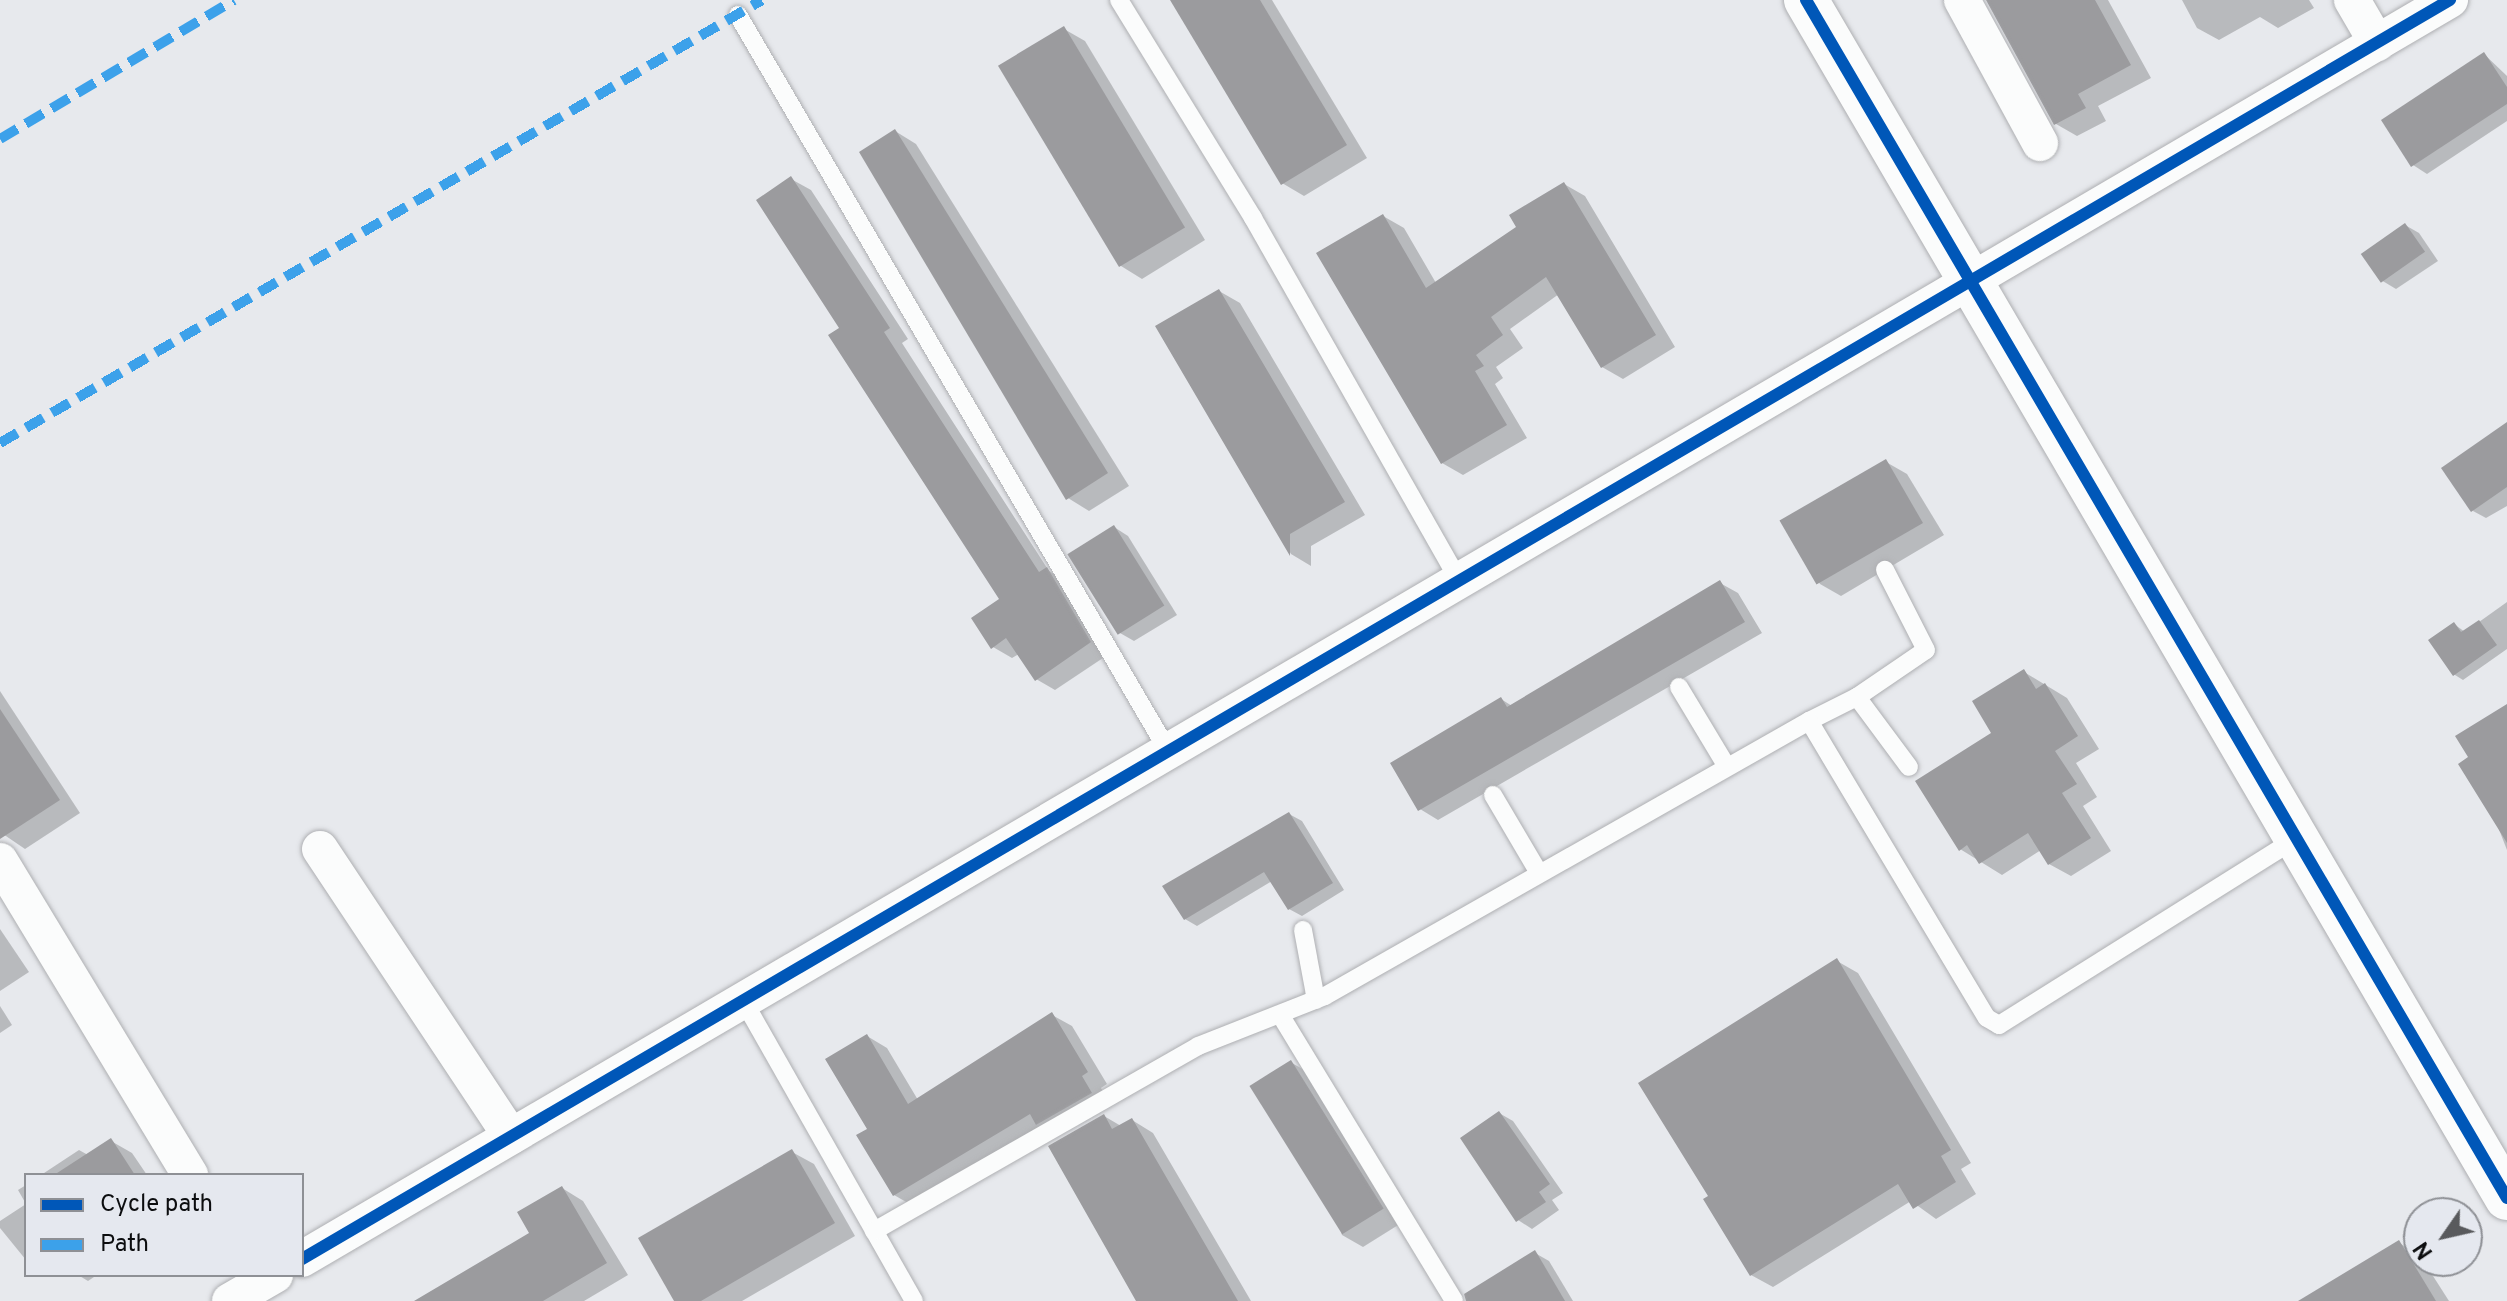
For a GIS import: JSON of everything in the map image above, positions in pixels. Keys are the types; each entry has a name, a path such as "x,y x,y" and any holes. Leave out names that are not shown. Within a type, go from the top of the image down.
{"street":[{"path":"1806,0 1974,279 2507,1198"},
{"path":"1962,0 2040,143"},
{"path":"2352,0 2377,43"},
{"path":"304,1258 2450,0"},
{"path":"320,849 511,1136"},
{"path":"0,861 189,1173"},
{"path":"230,1301 267,1283"}],"lane":[{"path":"1119,0 1253,218 1459,581"},
{"path":"738,15 1168,751"},
{"path":"874,1231 1198,1046 1316,1000 1809,721 1857,697 1926,650 1885,570"},
{"path":"1679,687 1727,767"},
{"path":"1857,697 1909,767"},
{"path":"1809,721 1987,1018 1999,1025 2299,837"},
{"path":"1493,795 1539,873"},
{"path":"1303,930 1316,1000"},
{"path":"743,1000 914,1301"},
{"path":"1281,1016 1454,1301"}],"building":[{"path":"1170,0 1260,0 1347,145 1281,185"},
{"path":"1986,0 2095,0 2131,65 2078,94 2086,108 2054,125"},
{"path":"1064,26 1185,227 1119,267 998,66"},
{"path":"2484,52 2507,87 2507,104 2411,167 2381,120"},
{"path":"895,129 1108,473 1066,500 859,152"},
{"path":"791,176 890,328 884,332 1039,572 1047,567 1091,642 1035,681 1006,638 991,649 971,618 999,599 828,335 839,328 756,200"},
{"path":"1564,182 1656,335 1601,368 1546,277 1491,317 1503,335 1476,355 1484,366 1475,371 1507,425 1441,464 1316,253 1383,214 1426,288 1516,227 1509,215"},
{"path":"2405,223 2425,252 2381,283 2361,254"},
{"path":"1219,289 1345,502 1290,534 1290,556 1155,326"},
{"path":"2507,422 2507,487 2471,512 2441,468"},
{"path":"1886,459 1923,523 1816,585 1779,520"},
{"path":"1114,525 1164,606 1118,635 1067,554"},
{"path":"1720,580 1745,622 1418,811 1390,763 1501,697 1507,707"},
{"path":"2479,620 2497,645 2453,676 2428,640 2454,622 2461,632"},
{"path":"2024,669 2036,689 2045,683 2078,736 2055,751 2077,784 2062,793 2091,838 2048,865 2028,833 1979,864 1967,845 1959,851 1915,781 1991,733 1972,701"},
{"path":"2507,704 2507,843 2458,764 2468,757 2455,736"},
{"path":"0,709 60,800 0,839"},
{"path":"1289,812 1333,883 1288,910 1264,872 1184,920 1162,886"},
{"path":"1837,958 1951,1150 1941,1156 1956,1182 1913,1209 1898,1184 1750,1276 1703,1199 1708,1196 1638,1083"},
{"path":"1052,1012 1088,1072 1082,1076 1092,1093 1036,1125 1030,1114 893,1196 856,1135 867,1129 825,1059 867,1034 908,1104"},
{"path":"1291,1060 1384,1208 1342,1234 1249,1086"},
{"path":"1499,1111 1550,1184 1539,1192 1546,1202 1516,1222 1460,1138"},
{"path":"1104,1114 1112,1129 1132,1118 1238,1301 1136,1301 1048,1146"},
{"path":"111,1138 134,1173 57,1173"},
{"path":"792,1149 835,1223 701,1301 674,1301 638,1238"},
{"path":"562,1186 607,1263 543,1301 414,1301 529,1233 517,1212"},
{"path":"2399,1240 2403,1247 2403,1277 2421,1277 2436,1301 2298,1301"},
{"path":"1535,1250 1565,1301 1466,1301 1464,1294"}],"marked path":[{"path":"0,139 234,0"},
{"path":"0,443 762,0"}],"cycle path":[{"path":"1806,0 2507,1198"},
{"path":"304,1258 2450,0"}]}
